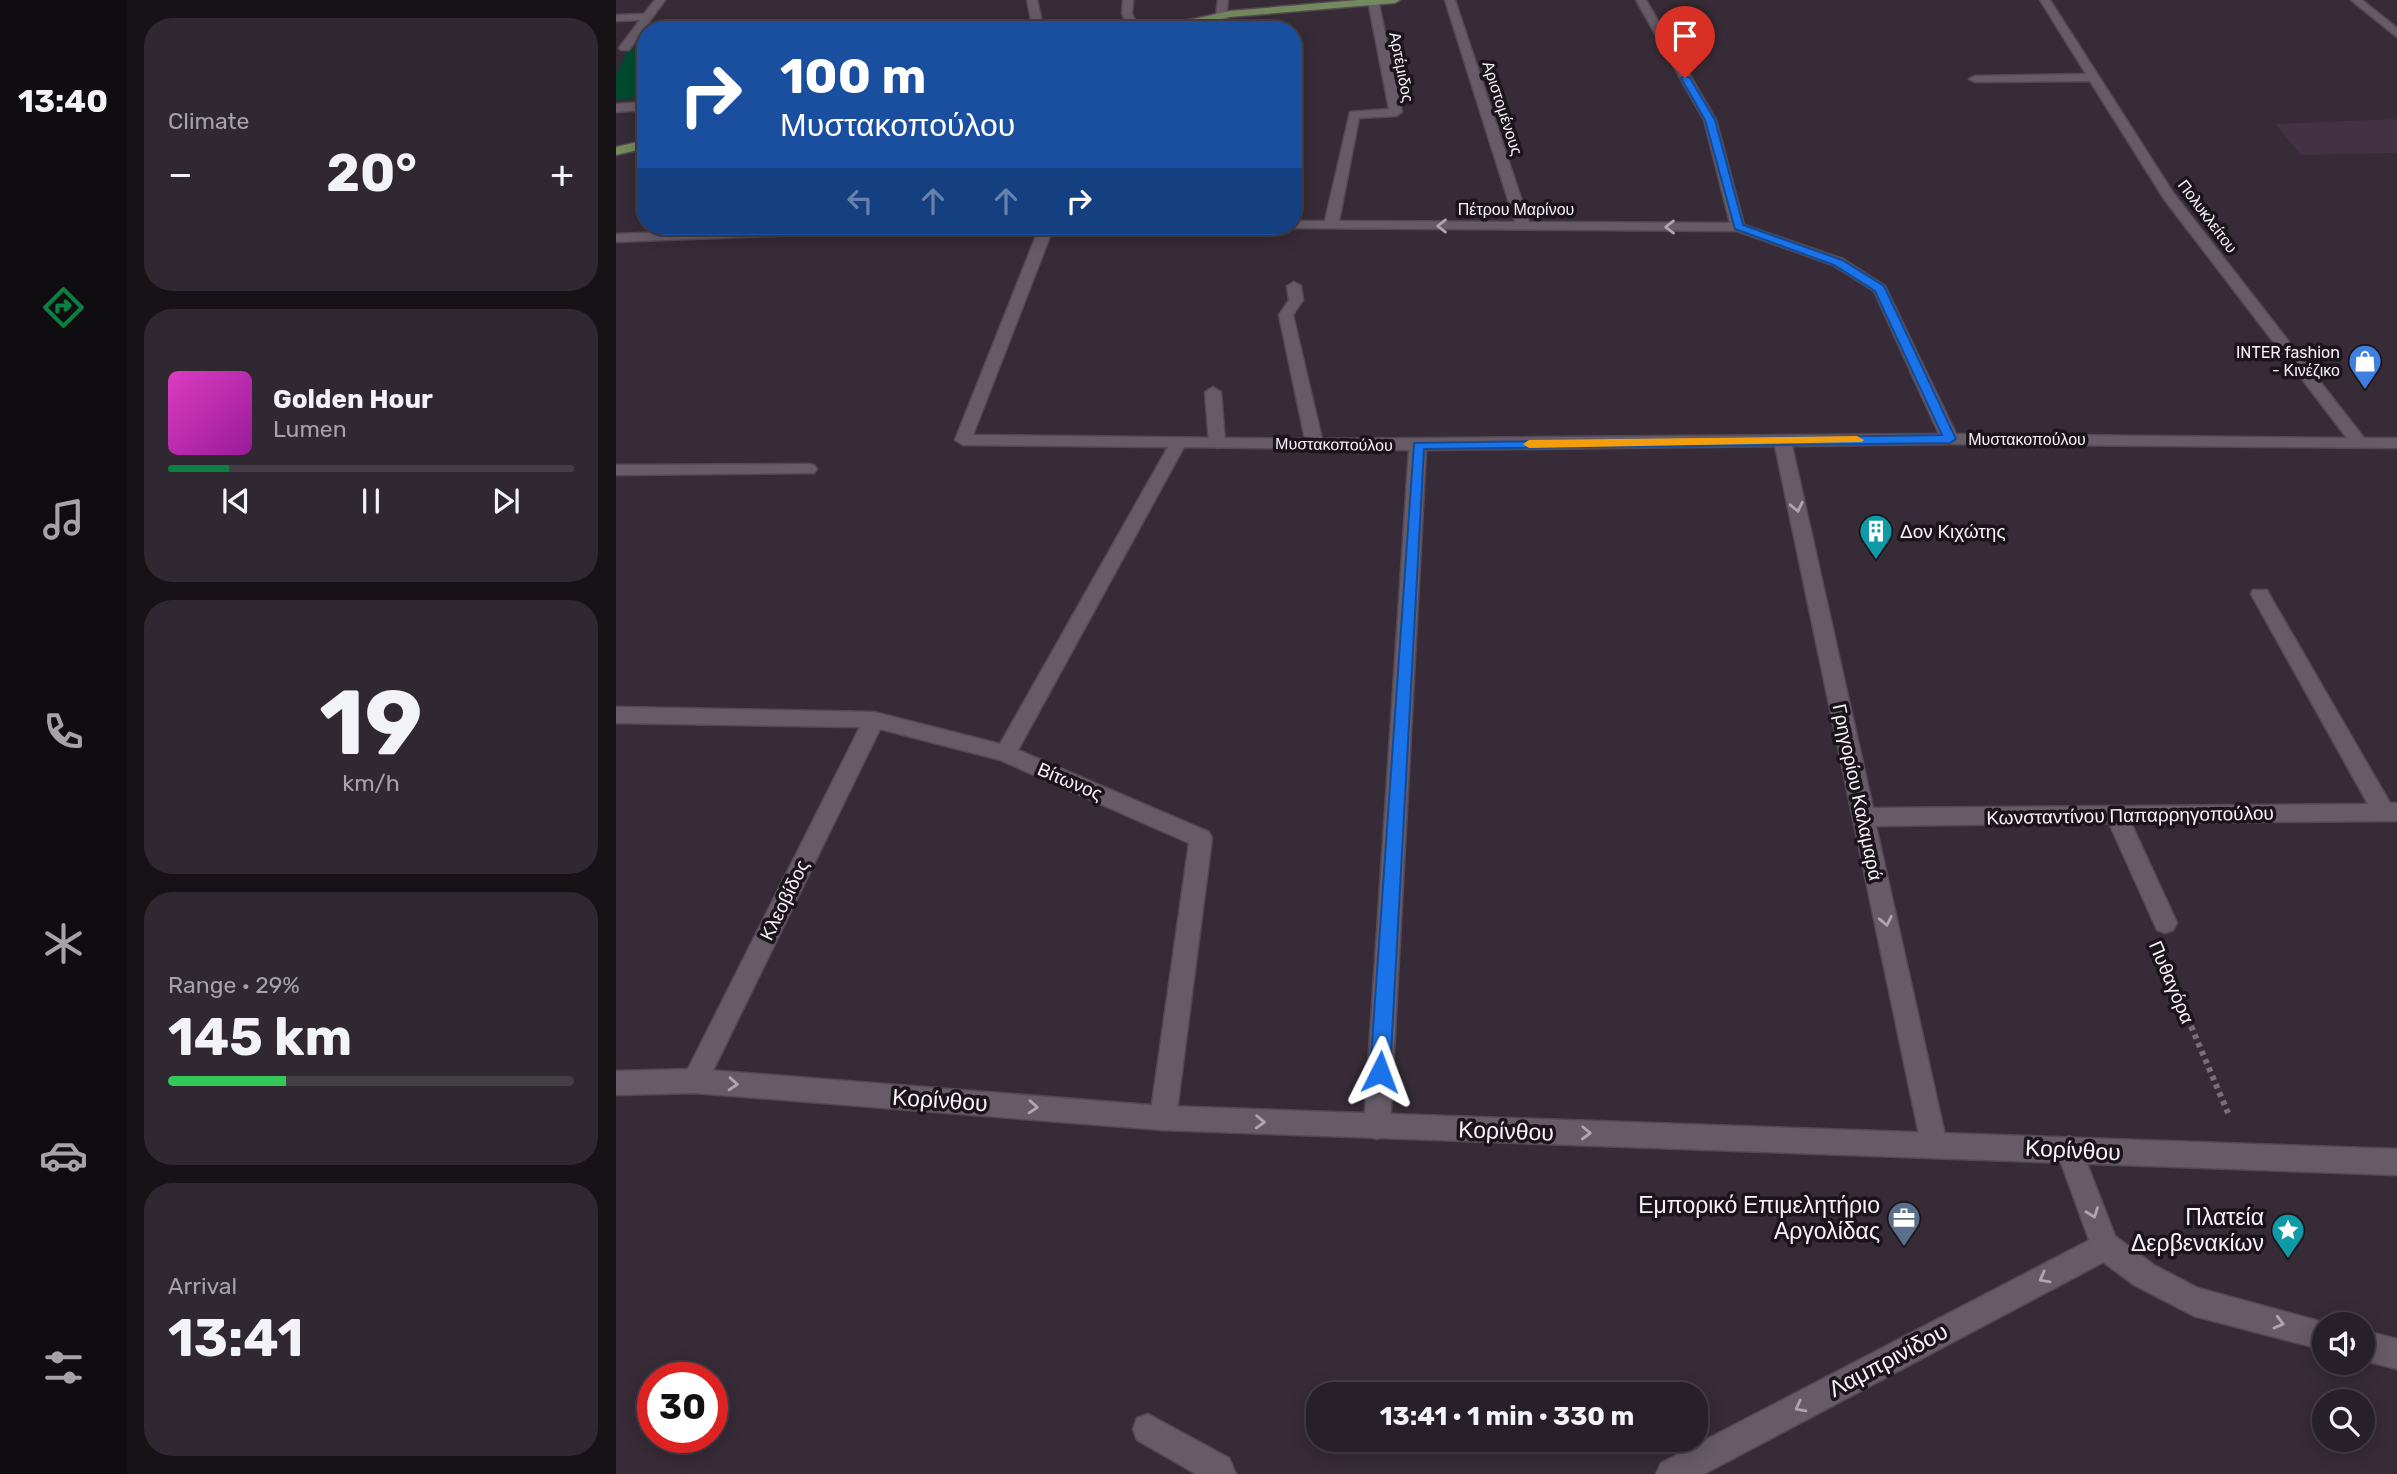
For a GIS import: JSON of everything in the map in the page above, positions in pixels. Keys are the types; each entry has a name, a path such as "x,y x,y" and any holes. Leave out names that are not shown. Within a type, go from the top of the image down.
{"main road":[{"path":"1195,21 1221,16 1395,0"},
{"path":"616,151 637,146"}],"street":[{"path":"645,21 660,0"},
{"path":"1032,0 1037,21"},
{"path":"1128,0 1127,14 1130,21"},
{"path":"1222,21 1223,0"},
{"name":"Αριστομένους","path":"1450,0 1524,227"},
{"path":"1641,0 1710,120 1738,227"},
{"name":"Πολυκλείτου","path":"2045,0 2169,196 2359,442"},
{"path":"2356,0 2397,34"},
{"name":"Αρτέμιδος","path":"1331,225 1354,115 1396,112 1373,1"},
{"path":"616,18 647,18"},
{"path":"616,61 637,32"},
{"path":"625,48 637,47"},
{"path":"1975,79 2094,77"},
{"path":"616,108 637,107"},
{"name":"Πέτρου Μαρίνου","path":"1302,225 1738,227 1838,262 1880,289 1950,439"},
{"path":"616,238 692,235"},
{"name":"Μυστακοπούλου","path":"1043,235 963,440 1418,446 1950,439 2397,443"},
{"path":"1294,286 1296,300 1286,316 1315,444"},
{"path":"1213,392 1217,443"},
{"name":"Γρηγορίου Καλαμαρά","path":"1782,440 1934,1144"},
{"path":"616,715 874,720 1005,753 1178,444"},
{"path":"1377,1127 1418,446"},
{"path":"616,470 808,469"},
{"path":"2260,594 2391,812"},
{"name":"Κλεοβίδος","path":"695,1081 874,720"},
{"name":"Βίτωνος","path":"1005,753 1201,838 1163,1118"},
{"name":"Κωνσταντίνου Παπαρρηγοπούλου","path":"1864,817 2391,812"},
{"name":"Πυθαγόρα","path":"2116,815 2165,923"},
{"name":"Κορίνθου","path":"616,1083 695,1081 1163,1118 2397,1162"},
{"path":"2069,1149 2105,1246 2144,1275 2194,1301 2312,1332"},
{"name":"Λαμπρινίδου","path":"1672,1474 2105,1246"},
{"path":"2375,1348 2397,1354"},
{"path":"1148,1429 1218,1469 1220,1474"}],"path":[{"name":"Πυθαγόρα","path":"2165,923 2150,929 2247,1158"}],"shaded area":[{"path":"2397,119 2397,153 2301,155 2275,124"}],"green space":[{"path":"637,48 637,98 616,100 616,75 628,49"}],"slow traffic":[{"path":"1529,444 1857,440"}],"place":[{"name":"INTER fashion - Κινέζικο","path":"2365,391"},
{"name":"Δον Κιχώτης","path":"1876,561"},
{"name":"Εμπορικό Επιμελητήριο Αργολίδας","path":"1904,1248"},
{"name":"Πλατεία Δερβενακίων","path":"2288,1260"}],"route":[{"path":"1380,1072 1418,446 1950,439 1880,289 1838,262 1738,227 1710,120 1685,78"}]}
